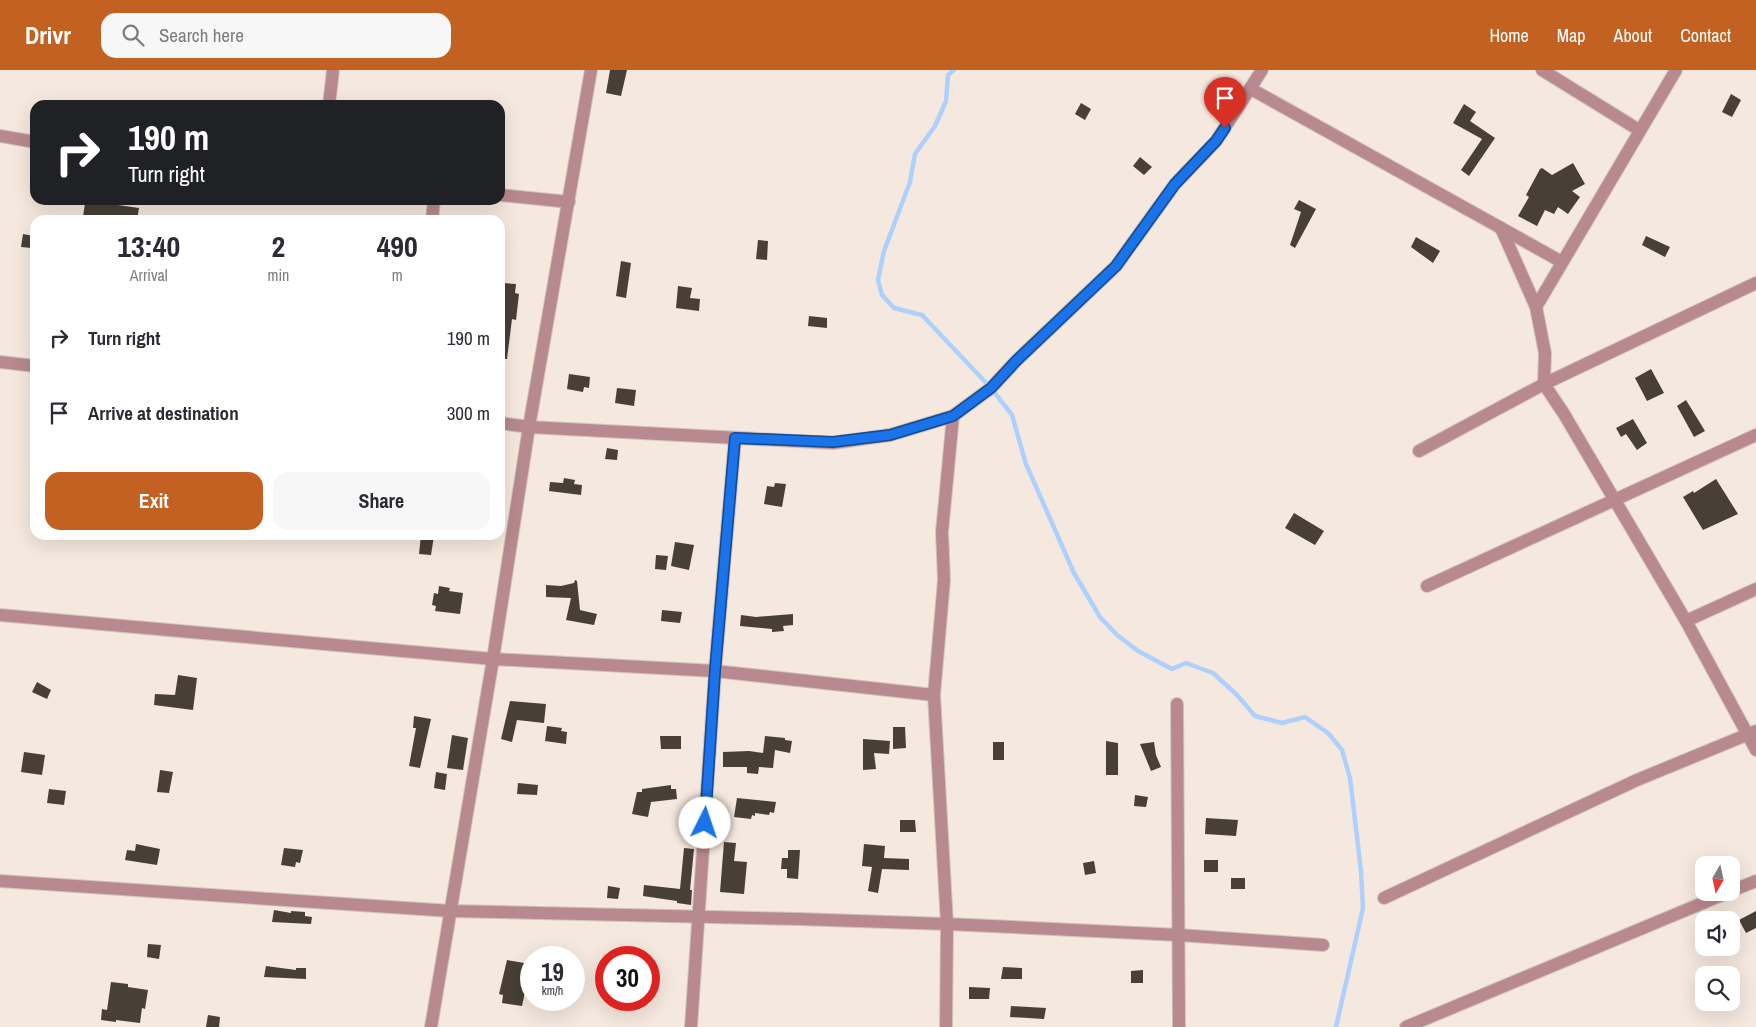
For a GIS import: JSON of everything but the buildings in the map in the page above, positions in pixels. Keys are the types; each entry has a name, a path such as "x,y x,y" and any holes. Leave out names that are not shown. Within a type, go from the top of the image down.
{"street":[{"path":"330,100 333,70"},
{"path":"431,1027 493,659 528,427 591,70"},
{"path":"505,424 528,427 833,442 890,435 953,416 991,388 1016,361 1116,266 1175,184 1216,141 1262,70"},
{"path":"1542,70 1639,130"},
{"path":"1536,307 1676,70"},
{"path":"1251,89 1562,262"},
{"path":"0,136 30,141"},
{"path":"505,196 569,202"},
{"path":"1501,228 1536,307 1545,353 1544,384 1564,414 1752,733 1756,750"},
{"path":"1419,451 1544,384 1756,283"},
{"path":"0,362 30,365"},
{"path":"946,1027 946,924 934,695 944,580 942,532 953,416"},
{"path":"1427,586 1756,435"},
{"path":"691,1027 715,671 735,438"},
{"path":"1686,622 1756,589"},
{"path":"0,615 493,659 715,671 934,695"},
{"path":"1177,704 1180,1027"},
{"path":"1384,898 1637,780 1752,733"},
{"path":"0,881 451,911 946,924 1179,935 1323,945"},
{"path":"1740,888 1756,881"},
{"path":"1406,1027 1708,901"}],"waterway":[{"path":"954,70 948,75 946,101 935,126 915,154 910,182 884,251 878,280 882,295 894,308 922,315 991,388 1012,415 1026,464 1074,573 1100,617 1117,635 1138,651 1172,669 1186,663 1213,673 1237,695 1255,716 1282,723 1305,717 1328,733 1342,750 1350,778 1361,871 1363,908 1336,1027"}],"route":[{"path":"705,823 715,671 735,438 833,442 890,435 953,416 991,388 1016,361 1116,266 1175,184 1216,141 1225,128"}]}
